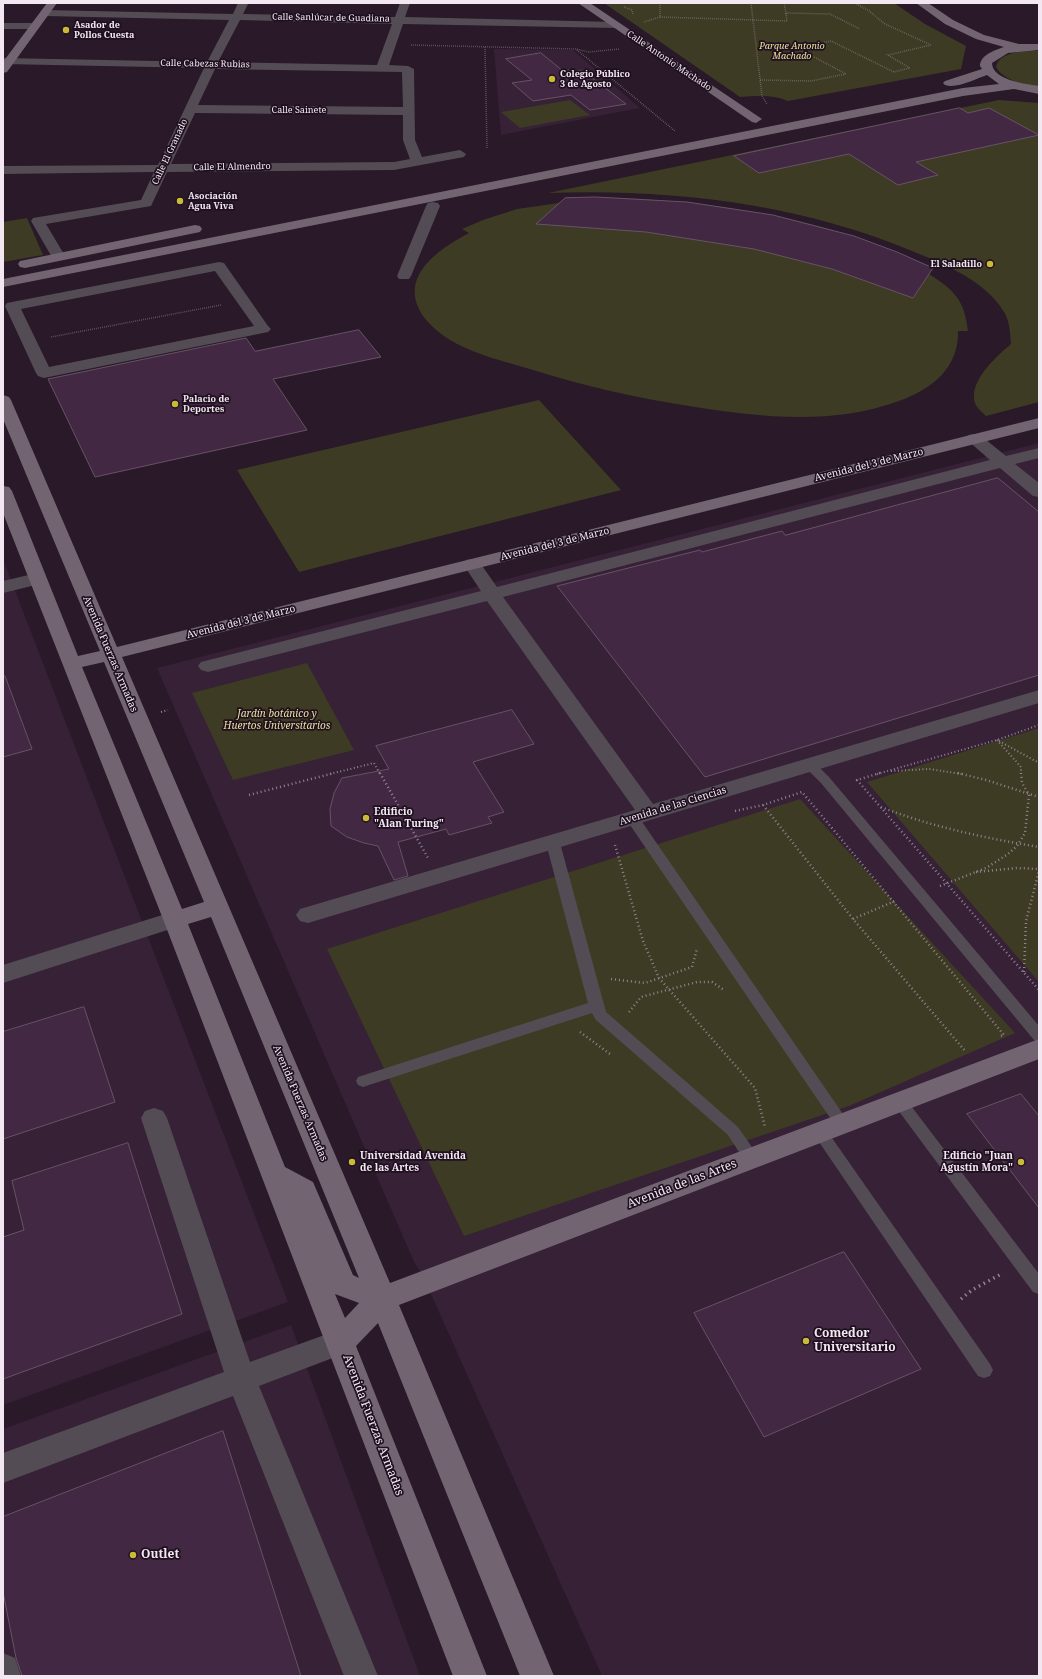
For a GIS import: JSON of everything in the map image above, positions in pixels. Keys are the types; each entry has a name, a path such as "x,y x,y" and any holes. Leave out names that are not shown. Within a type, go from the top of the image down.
{"street":[{"path":"5,64 52,3"},
{"name":"Calle El Granado","path":"58,256 38,221 146,203 211,64 243,3"},
{"path":"382,68 405,3"},
{"name":"Calle Antonio Machado","path":"583,3 616,25 764,115"},
{"path":"921,3 949,22 980,38 1020,48"},
{"name":"Calle Sanlúcar de Guadiana","path":"45,13 616,25"},
{"path":"3,26 35,26"},
{"path":"980,38 995,54"},
{"path":"1039,47 1020,48 995,54 986,62 988,71 994,76 1014,85 1039,90"},
{"name":"Calle Cabezas Rubias","path":"5,64 211,64 408,69 408,111"},
{"path":"843,103 962,80 988,71"},
{"path":"3,283 963,92 1014,85"},
{"name":"Calle Sainete","path":"190,109 408,111"},
{"path":"408,111 409,140 418,162"},
{"path":"740,122 764,115"},
{"name":"Calle El Almendro","path":"3,170 394,166 460,154"},
{"path":"404,276 433,206"},
{"path":"11,267 58,256 205,228"},
{"path":"220,266 243,301 263,329 44,374 12,306 220,266"},
{"name":"Avenida Fuerzas Armadas","path":"3,400 218,907 537,1676"},
{"name":"Avenida del 3 de Marzo","path":"71,664 1039,423"},
{"path":"974,439 1039,492"},
{"path":"208,666 1039,453"},
{"name":"Avenida Fuerzas Armadas","path":"3,491 276,1175 470,1676"},
{"path":"472,564 641,816"},
{"path":"3,587 37,578"},
{"name":"Avenida de las Ciencias","path":"308,916 1039,696"},
{"path":"3,974 175,919 218,907"},
{"name":"Avenida de las Artes","path":"341,1342 381,1299 1039,1049"},
{"path":"154,1118 241,1379 360,1676"},
{"path":"276,1175 304,1190 343,1284 381,1299"},
{"path":"3,1468 341,1342"},
{"path":"3,1670 4,1676"}],"lane":[{"path":"810,765 825,780 1039,1036"},
{"path":"641,816 945,1313 984,1370"},
{"path":"553,842 596,1006 602,1016 733,1131 751,1158"},
{"path":"364,1081 596,1006"},
{"path":"900,1102 1039,1287"}],"path":[{"path":"660,3 660,17"},
{"path":"751,3 764,115"},
{"path":"642,23 660,17 787,21 784,3"},
{"path":"855,3 869,11 885,24 931,45 888,55"},
{"path":"786,13 830,14 860,29"},
{"path":"760,80 811,81 846,74 796,48 831,40 894,72 910,68 886,54"},
{"path":"406,45 576,49 588,52 625,49"},
{"path":"485,47 487,148"},
{"path":"576,49 676,131"},
{"path":"29,342 243,301"},
{"path":"1039,725 997,740 857,780 1039,990"},
{"path":"997,740 1039,763"},
{"path":"997,740 1021,767 1022,783 1028,794 1026,804 1026,827 1023,837 1018,844 997,862 974,872 1017,868 1039,870 1028,904 1023,945 1024,973"},
{"path":"250,795 374,763 430,862"},
{"path":"889,771 902,772 929,769 956,773 986,780 1039,797"},
{"path":"732,812 763,805 802,792 1004,1035 998,1038"},
{"path":"763,805 853,919 966,1052"},
{"path":"880,807 915,821 962,834 1039,847"},
{"path":"619,844 614,842 643,941 659,978 756,1088 766,1130 759,1129"},
{"path":"853,919 894,902"},
{"path":"604,975 610,978 645,983 692,967 697,948"},
{"path":"629,1015 630,1009 642,997 697,982 712,982 731,994"},
{"path":"577,1030 616,1057"},
{"path":"959,1055 972,1049"},
{"path":"945,1313 972,1290 999,1275 1019,1261"}],"shaded area":[{"name":"Colegio Público 3 de Agosto","path":"494,49 573,50 640,108 501,135"},
{"path":"1039,443 1039,1676 602,1676 422,1274 414,1262 157,668"},
{"path":"3,559 288,1302 3,1405"},
{"path":"291,1325 420,1676 3,1676 3,1429"}],"green space":[{"name":"Parque Antonio Machado","path":"604,3 894,3 925,24 966,46 961,69 788,101 770,96 740,97"},
{"path":"1039,51 1039,87 1009,79 996,67 998,62 1007,55 1020,52"},
{"path":"570,100 590,115 520,128 501,112"},
{"name":"El Saladillo","path":"999,100 1039,103 1039,402 986,416 975,403 974,390 981,375 999,354 1011,344 1009,324 1004,312 987,291 950,268 912,251 868,235 824,221 779,210 733,202 688,197 595,192 548,193"},
{"path":"596,197 683,202 768,214 850,236 891,250 932,268 929,274 952,291 961,303 968,331 958,331 954,356 941,375 922,390 911,396 873,409 847,414 795,417 768,416 669,403 610,391 552,376 491,358 463,347 450,340 428,322 418,307 415,293 417,281 423,269 432,258 456,240 469,233 462,229 483,220 517,209 559,203 565,198"},
{"path":"27,218 43,255 3,262 3,222"},
{"path":"539,400 621,490 299,572 237,470"},
{"name":"Jardín botánico y Huertos Universitarios","path":"307,663 354,750 233,780 192,693"},
{"path":"1039,728 1039,982 867,782"},
{"path":"800,799 1015,1033 849,1106 464,1236 327,949"}],"building":[{"path":"541,53 563,71 569,70 571,72 582,70 626,104 590,110 571,95 533,101 512,83 532,80 506,59"},
{"path":"960,108 968,113 989,108 1039,135 916,162 938,175 898,185 849,154 759,173 734,156"},
{"path":"596,197 687,202 773,215 854,236 897,252 933,268 913,298 832,269 754,249 646,232 536,224 565,198"},
{"name":"Palacio de Deportes","path":"359,330 381,357 273,379 307,430 95,477 48,379 246,338 255,351"},
{"path":"998,478 1039,512 1039,675 705,777 557,586 700,550 702,552 782,531 785,535"},
{"path":"5,676 32,749 3,757 3,677"},
{"path":"512,710 534,744 473,762 504,812 488,817 492,823 449,835 446,829 398,842 408,876 394,880 378,846 347,837 331,826 330,809 334,793 342,778 389,769 376,746"},
{"path":"84,1007 115,1102 3,1139 3,1032"},
{"name":"Edificio \"Juan Agustín Mora\"","path":"1021,1094 1039,1116 1039,1208 967,1114"},
{"path":"128,1143 182,1314 3,1379 3,1237 24,1230 12,1181"},
{"name":"Comedor Universitario","path":"844,1252 921,1369 764,1437 694,1313"},
{"name":"Outlet","path":"223,1431 301,1676 22,1676 16,1658 3,1592 3,1517"}],"place":[{"name":"Asador de Pollos Cuesta","path":"66,30"},
{"name":"Colegio Público 3 de Agosto","path":"552,79"},
{"name":"Asociación Agua Viva","path":"180,201"},
{"name":"El Saladillo","path":"990,264"},
{"name":"Palacio de Deportes","path":"175,404"},
{"name":"Edificio \"Alan Turing\"","path":"366,818"},
{"name":"Universidad Avenida de las Artes","path":"352,1162"},
{"name":"Edificio \"Juan Agustín Mora\"","path":"1021,1162"},
{"name":"Comedor Universitario","path":"806,1341"},
{"name":"Outlet","path":"133,1555"}]}
